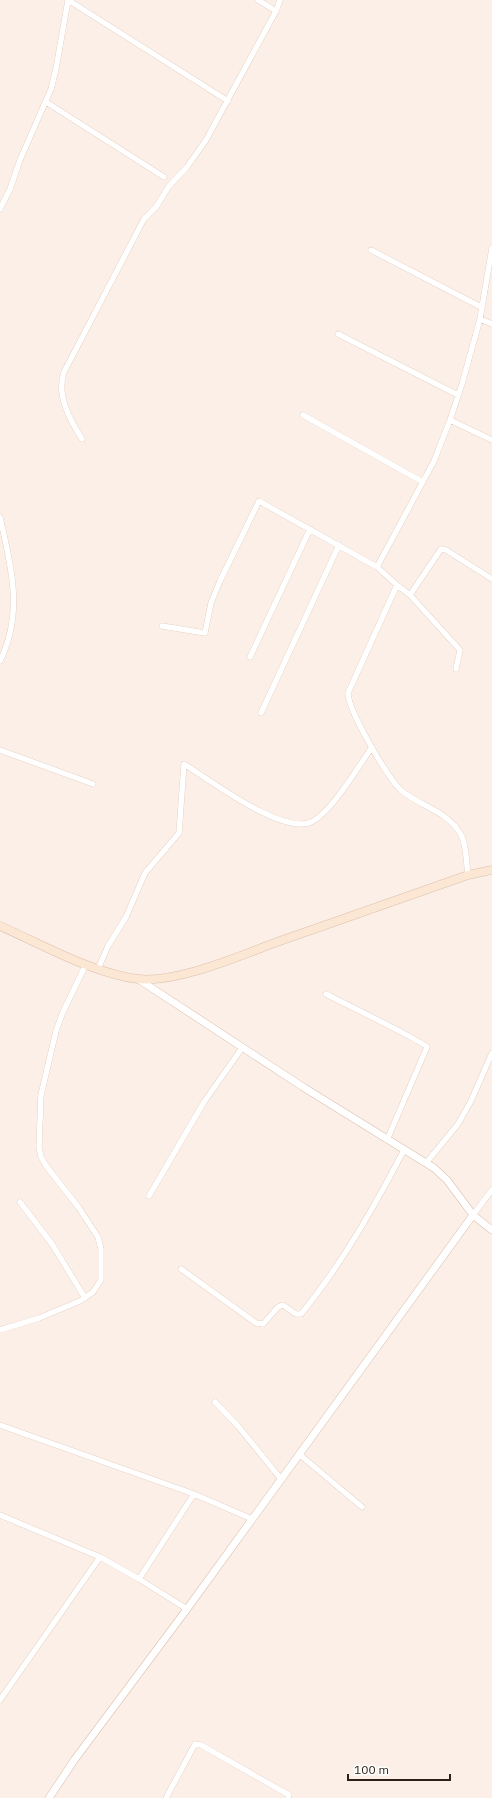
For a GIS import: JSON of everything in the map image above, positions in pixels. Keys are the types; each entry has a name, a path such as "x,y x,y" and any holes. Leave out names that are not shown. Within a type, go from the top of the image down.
{"main road":[{"path":"0,926 98,969 138,979 162,979 179,975 468,875 492,870"}],"street":[{"path":"0,209 46,102 56,69 68,0 228,101"},
{"path":"258,0 276,11"},
{"path":"82,439 65,405 62,378 64,372 144,219 156,207 169,186 187,167 206,140 276,11 280,0"},
{"path":"46,102 164,177"},
{"path":"377,567 434,461 450,420 480,319 492,248"},
{"path":"372,250 481,307"},
{"path":"480,319 492,324"},
{"path":"338,334 458,395"},
{"path":"303,414 423,482"},
{"path":"450,420 492,440"},
{"path":"162,626 204,633 211,603 220,581 259,501 377,567 410,595 460,650 456,669"},
{"path":"0,517 13,581 15,604 10,634 0,661"},
{"path":"250,657 310,529"},
{"path":"261,713 339,545"},
{"path":"410,595 443,548 492,579"},
{"path":"397,585 348,693 351,706 372,747 401,790 440,813 460,832 463,839 468,875"},
{"path":"98,969 108,946 126,917 145,873 179,833 184,764 247,804 277,820 295,824 305,824 317,818 330,806 372,747"},
{"path":"0,750 93,784"},
{"path":"0,1330 39,1318 85,1298 93,1292 101,1280 100,1244 98,1237 79,1208 41,1157 39,1147 41,1095 56,1032 63,1012 86,964"},
{"path":"138,979 242,1048 426,1163 447,1180 473,1215 492,1230"},
{"path":"326,994 407,1036 423,1042 427,1047 387,1140"},
{"path":"149,1196 204,1102 242,1048"},
{"path":"426,1163 458,1124 471,1101 492,1053"},
{"path":"181,1269 256,1323 263,1324 278,1307 283,1305 296,1314 301,1314 320,1290 348,1247 377,1200 404,1150"},
{"path":"49,1798 121,1696 187,1610 492,1190"},
{"path":"20,1202 52,1244 85,1298"},
{"path":"215,1402 238,1426 281,1479"},
{"path":"0,1425 194,1494 252,1519"},
{"path":"299,1454 362,1507"},
{"path":"139,1579 194,1494"},
{"path":"0,1515 100,1557 139,1579 187,1610"},
{"path":"0,1700 100,1557"},
{"path":"166,1798 195,1744 202,1745 238,1765 290,1797"}]}
